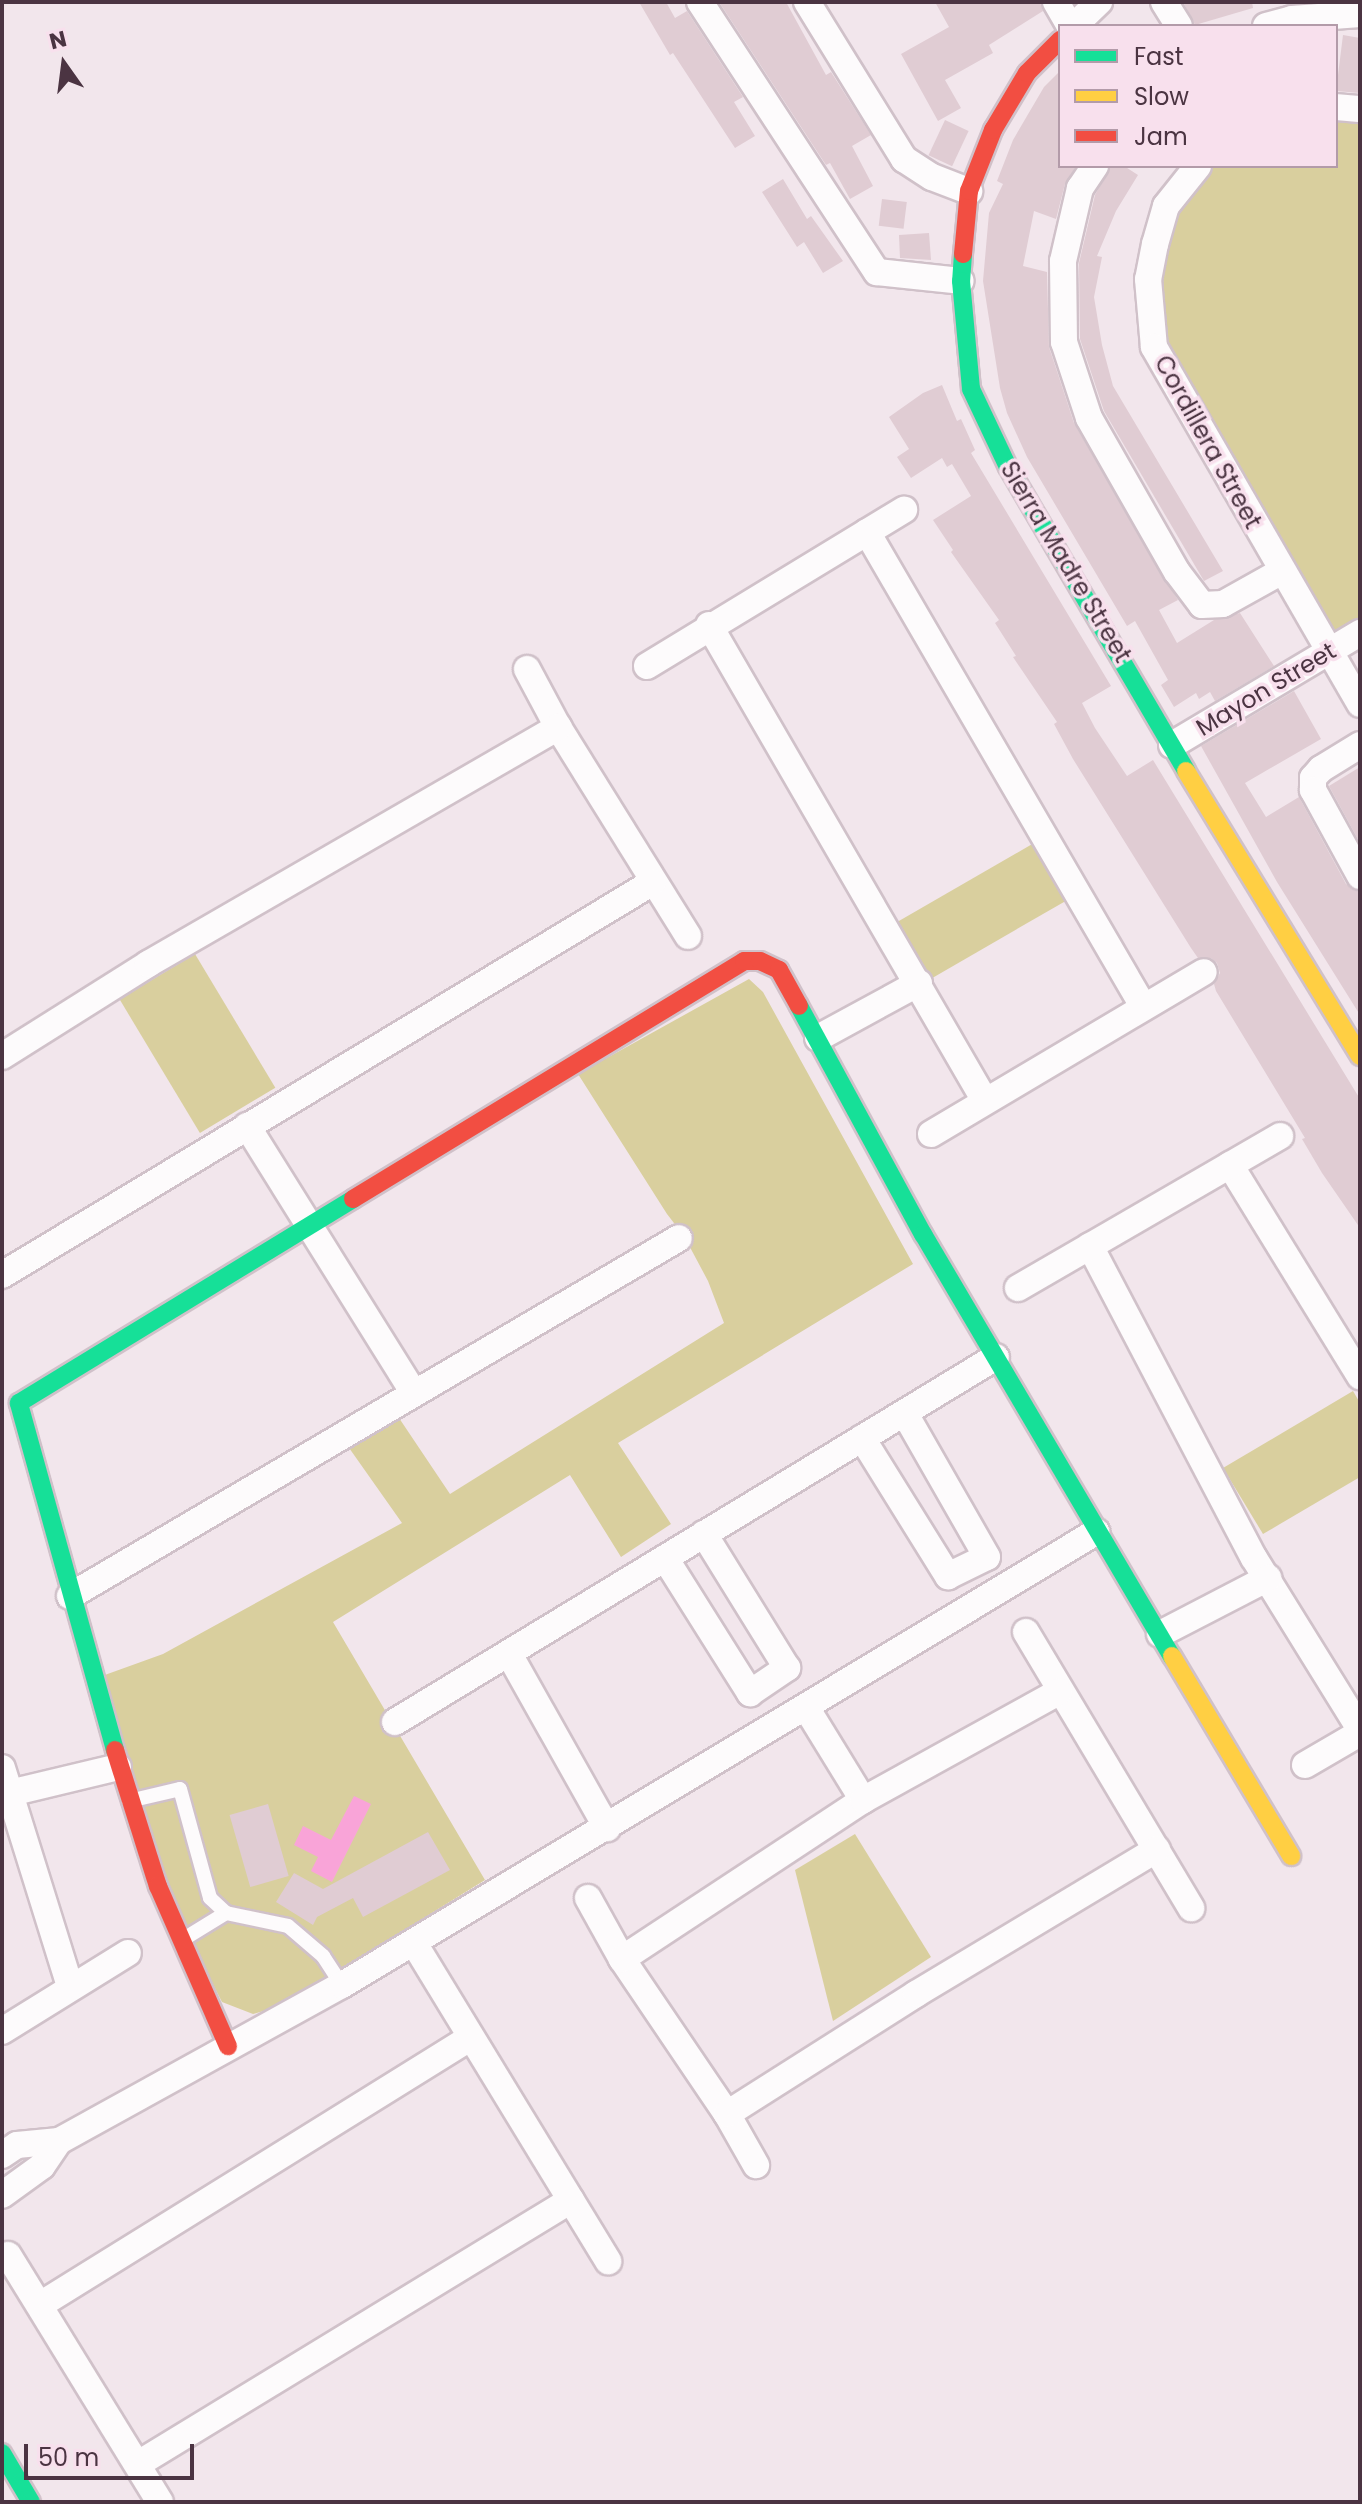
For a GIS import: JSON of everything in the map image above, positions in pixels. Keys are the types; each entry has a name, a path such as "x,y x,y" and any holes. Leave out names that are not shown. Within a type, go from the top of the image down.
{"street":[{"path":"700,2 877,272 961,281"},
{"path":"807,2 904,159 932,177 969,191"},
{"path":"1056,2 1071,24"},
{"path":"1074,24 1099,2"},
{"path":"1164,2 1178,24"},
{"path":"1273,24 1292,19 1360,14"},
{"name":"Sierra Madre Street","path":"1058,42 1027,73 993,130 969,191 961,281 971,389 1008,467 1360,1056"},
{"path":"1338,107 1360,109"},
{"path":"1094,168 1080,188 1063,261 1064,342 1089,418 1177,572 1202,605 1223,604 1282,571"},
{"name":"Cordillera Street","path":"1196,168 1166,206 1155,244 1148,279 1154,347 1360,704"},
{"path":"647,666 709,625 904,510"},
{"path":"867,532 1143,1006"},
{"path":"709,625 985,1101"},
{"name":"Mayon Street","path":"1172,745 1360,633"},
{"path":"527,669 558,727 688,936"},
{"path":"2,1056 148,964 558,727"},
{"path":"1360,745 1321,769 1313,778 1313,790 1360,876"},
{"path":"2,1275 653,882"},
{"path":"228,2046 181,1941 129,1801 19,1403 744,961 760,961 779,970 923,1234 1096,1532 1291,1856"},
{"path":"931,1134 1204,972"},
{"path":"818,1038 919,983"},
{"path":"247,1126 414,1393"},
{"path":"1018,1288 1280,1136"},
{"path":"1230,1165 1360,1376"},
{"path":"70,1596 679,1238"},
{"path":"1090,1246 1254,1558 1360,1731 1305,1765"},
{"path":"395,1722 996,1357"},
{"path":"862,1438 948,1576 987,1557 905,1414"},
{"path":"2,2155 17,2145 59,2141 342,1985 807,1709 1096,1532"},
{"path":"665,1558 750,1693 787,1668 704,1534"},
{"path":"1160,1634 1268,1578"},
{"path":"1026,1632 1059,1692 1191,1908"},
{"path":"509,1654 607,1828"},
{"path":"622,1959 863,1800 1059,1692"},
{"path":"807,1709 863,1800"},
{"path":"70,1986 6,1780 118,1767"},
{"path":"727,2114 916,1994 1157,1849"},
{"path":"588,1898 622,1959 727,2114 756,2165"},
{"path":"414,1943 608,2261"},
{"path":"2,2031 70,1986 128,1953"},
{"path":"40,2305 470,2038"},
{"path":"2,2195 42,2166 59,2141"},
{"path":"138,2464 571,2200"},
{"path":"8,2255 160,2502"},
{"path":"5,2466 31,2502"}],"lane":[{"path":"129,1801 180,1789 210,1898 226,1913 288,1926 323,1956 342,1985"},
{"path":"181,1941 226,1913"}],"shaded area":[{"path":"1338,119 1360,123 1360,622 1329,641 1160,348 1161,243 1184,193 1213,168 1338,168"},
{"path":"1034,843 1067,900 931,979 898,922"},
{"path":"195,954 275,1088 200,1133 120,999"},
{"path":"749,979 763,992 913,1264 618,1443 671,1524 621,1557 570,1475 333,1622 485,1880 281,2006 253,2014 222,2002 177,1914 102,1676 163,1654 402,1523 347,1445 397,1415 450,1494 724,1323 708,1281 684,1236 578,1074"},
{"path":"1353,1391 1360,1403 1360,1477 1263,1534 1223,1468"},
{"path":"354,1796 371,1804 332,1882 311,1871 318,1857 294,1845 303,1826 331,1840"},
{"path":"855,1834 931,1957 833,2021 795,1870"}],"building":[{"path":"639,2 666,2 675,18 687,11 743,97 734,102 755,136 735,148 673,53 670,55"},
{"path":"719,2 786,2 826,75 831,72 871,135 852,146 873,186 850,199 830,163 826,165"},
{"path":"935,2 1040,2 1043,11 989,45 993,53 945,80 961,108 938,121 901,54 949,27"},
{"path":"1183,2 1252,2 1253,8 1194,24"},
{"path":"1343,35 1360,38 1360,93 1338,91"},
{"path":"1058,73 1058,168 1075,168 1065,184 1056,219 1034,211 1023,266 1047,272 1049,347 1074,423 1178,600 1159,610 1177,643 1214,620 1240,613 1274,666 1215,701 1210,692 1199,699 1196,693 1174,707 1161,685 1168,680 1135,621 1127,626 1027,457 1007,413 1000,388 983,281 989,213 1003,184 997,181 1013,140 1044,87"},
{"path":"945,120 969,131 952,166 929,155"},
{"path":"1110,168 1127,168 1138,175 1116,211 1097,256 1102,257 1094,297 1113,386 1223,571 1204,581 1104,411 1080,339 1079,263 1095,195"},
{"path":"783,179 807,219 811,216 843,261 823,273 804,242 797,247 762,192"},
{"path":"882,199 907,202 904,229 879,226"},
{"path":"929,233 931,260 900,258 899,235"},
{"path":"942,385 957,421 961,419 975,450 971,453 1111,686 1082,703 1095,728 1127,776 1153,760 1360,1099 1360,1228 1322,1173 1302,1139 1305,1138 1216,991 1214,984 1220,973 1217,963 1211,958 1198,958 1191,948 1073,759 1054,724 1057,722 1013,657 1016,656 995,623 999,620 951,552 953,550 933,520 971,496 952,464 947,467 942,458 911,478 897,457 909,449 889,417 923,393"},
{"path":"1294,691 1321,739 1245,783 1266,817 1299,797 1346,884 1360,892 1360,1015 1277,882 1201,746"},
{"path":"1360,767 1360,843 1329,786"},
{"path":"268,1804 289,1876 250,1887 230,1815"},
{"path":"428,1832 450,1870 363,1917 353,1898 317,1917 313,1925 276,1902 294,1873 323,1889"}],"traffic: fast":[{"path":"963,254 961,281 971,389 1008,467 1186,771"},
{"path":"799,1006 923,1234 1172,1656"},
{"path":"115,1750 19,1403 353,1199"},
{"path":"2,2453 31,2502"}],"traffic: slow":[{"path":"1186,771 1360,1056"},
{"path":"1172,1656 1291,1856"}],"traffic: jam":[{"path":"963,254 969,191 993,130 1027,73 1058,42"},
{"path":"353,1199 744,961 760,961 779,970 799,1006"},
{"path":"115,1750 158,1886 228,2046"}]}
